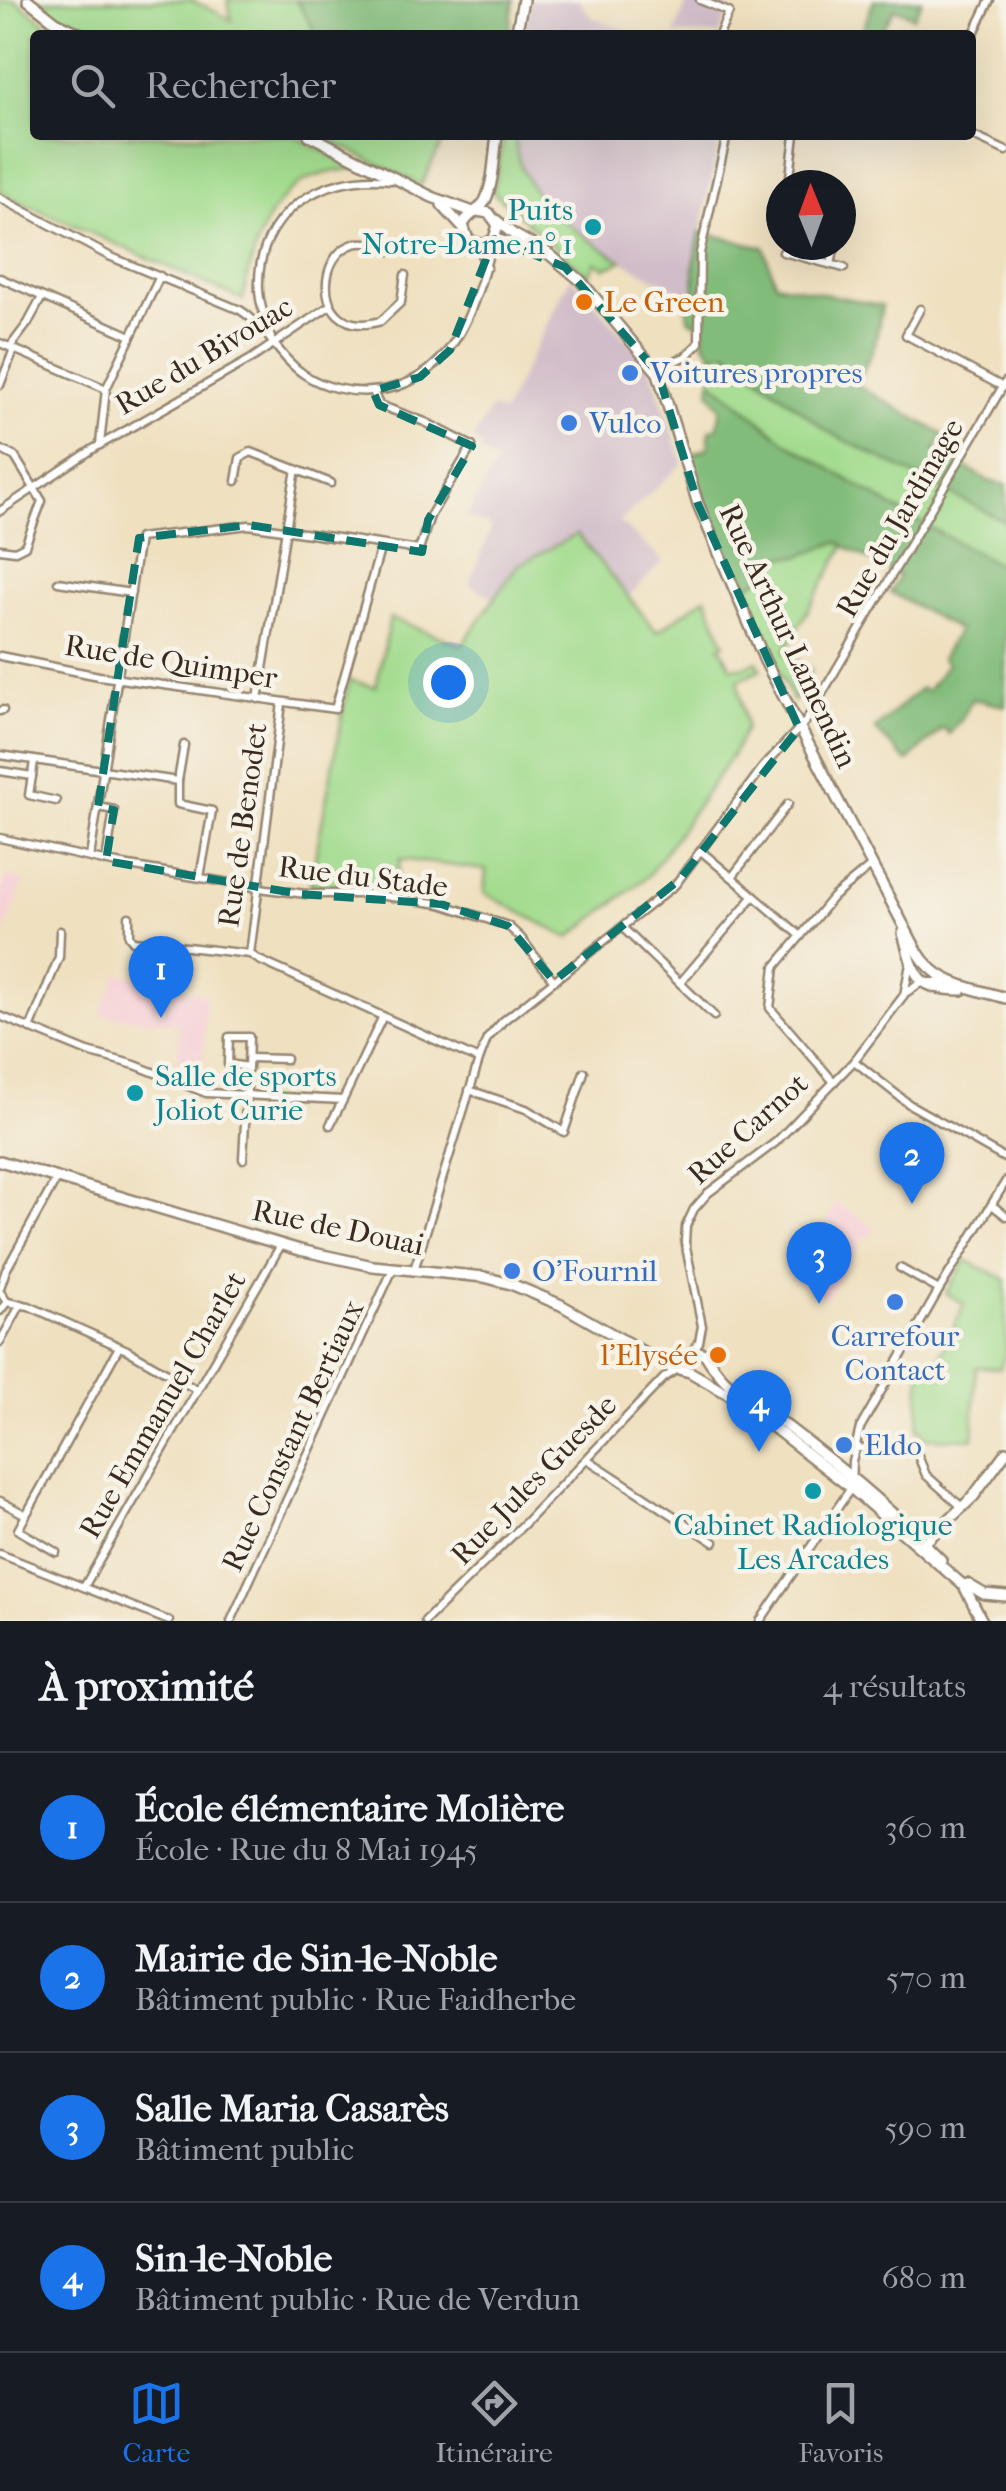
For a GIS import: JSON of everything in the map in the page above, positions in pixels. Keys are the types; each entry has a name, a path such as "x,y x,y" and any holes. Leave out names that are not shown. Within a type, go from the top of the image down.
{"street":[{"path":"28,0 71,30"},
{"path":"517,30 523,0"},
{"path":"700,0 729,12 721,30"},
{"path":"975,30 990,0"},
{"path":"976,137 1006,152"},
{"path":"319,140 432,197 487,212 584,284 654,368 685,358 699,342 700,254 726,140"},
{"path":"463,228 466,218 476,212 487,196 496,140"},
{"path":"791,170 794,140"},
{"path":"0,198 88,246 240,310 256,322 300,372 316,381 373,391 413,380 446,356 460,334 498,230 492,168"},
{"path":"273,344 260,302 259,276 268,240 284,216 304,198 338,182 364,178 399,180"},
{"path":"432,197 463,228 487,268"},
{"path":"476,245 493,240 513,242 560,263"},
{"path":"389,251 361,244 335,257 326,276 331,305 340,316 353,322 381,321 401,302 405,275"},
{"path":"813,260 844,268"},
{"path":"831,265 832,260"},
{"name":"Rue du Bivouac","path":"100,445 106,389 160,276"},
{"path":"0,278 131,336"},
{"path":"0,385 12,348 42,297"},
{"name":"Rue du Bivouac","path":"0,511 100,445 273,344 331,305"},
{"path":"920,308 906,335 1004,384"},
{"path":"0,343 106,389"},
{"name":"Rue Arthur Lamendin","path":"654,368 698,504 765,661 898,916"},
{"name":"Rue du Jardinage","path":"414,1271 487,1039 498,1025 674,885 764,768 812,715 1004,384"},
{"path":"90,857 139,538 244,525 419,550 428,520 472,446 379,405 373,391"},
{"path":"0,449 15,456 42,503 27,544 15,552 0,549"},
{"path":"236,481 240,458 247,452 331,483"},
{"path":"258,699 296,469"},
{"name":"Rue de Quimper","path":"0,656 335,710 381,546"},
{"path":"58,582 131,594"},
{"name":"Rue de Benodet","path":"250,954 282,703"},
{"path":"184,745 178,804 212,811 200,876"},
{"path":"0,755 178,781"},
{"path":"34,760 29,795 56,801"},
{"path":"0,771 32,776"},
{"path":"732,877 788,804"},
{"path":"98,807 114,810 106,861"},
{"name":"Rue du Stade","path":"0,838 106,861 300,894 370,894 448,906 512,930 554,981"},
{"path":"701,851 801,936"},
{"path":"834,1082 769,1004 773,970 835,894 873,864"},
{"path":"680,983 754,896"},
{"path":"898,916 910,960 922,982 936,988 970,990"},
{"path":"898,916 923,962 948,982 1006,998"},
{"path":"129,918 129,936 136,942 250,954 479,1060"},
{"path":"623,928 714,1016"},
{"path":"30,1028 59,957 60,931"},
{"name":"Rue Carnot","path":"690,1354 699,1342 702,1326 685,1248 691,1214 700,1200 782,1136 854,1061 904,995 910,960"},
{"path":"904,995 922,982 948,982"},
{"path":"0,1016 206,1093 342,1100"},
{"path":"330,1125 383,1016"},
{"path":"248,1065 249,1038 228,1038 228,1064 248,1065 286,1059"},
{"path":"854,1061 915,1108 1006,1159"},
{"path":"470,1090 520,1106 564,1132 584,1072"},
{"path":"243,1159 247,1086"},
{"name":"Rue de Douai","path":"0,1161 280,1245 393,1269 484,1278 526,1289 676,1370 692,1373"},
{"path":"7,1302 0,1290 11,1261 58,1177"},
{"path":"760,1621 851,1484 863,1422 1006,1181"},
{"path":"992,1205 1006,1216"},
{"name":"Rue Emmanuel Charlet","path":"84,1587 280,1245"},
{"path":"900,1268 940,1290"},
{"name":"Rue Constant Bertiaux","path":"232,1621 393,1269"},
{"path":"7,1302 22,1304 120,1347 197,1390"},
{"path":"0,1311 7,1302"},
{"path":"0,1342 22,1304"},
{"path":"56,1552 18,1530 120,1347"},
{"path":"657,1358 673,1363 701,1352 724,1382 784,1424 973,1589 1001,1596"},
{"path":"690,1354 686,1364 692,1373 743,1403 851,1484"},
{"path":"692,1373 706,1371 709,1360"},
{"name":"Rue Jules Guesde","path":"426,1621 676,1370"},
{"path":"855,1448 916,1451 918,1464 926,1475 963,1507"},
{"path":"922,1545 963,1507 1006,1452"},
{"path":"587,1459 714,1542"},
{"path":"0,1501 26,1515"},
{"path":"922,1545 968,1592 980,1618"},
{"path":"0,1554 169,1621"},
{"path":"980,1618 984,1603 1001,1596"}],"highlighted area":[{"path":"494,239 565,267 658,373 698,504 799,728 680,879 554,981 508,926 441,904 300,894 106,861 114,810 98,807 139,538 249,525 422,552 428,520 472,446 379,405 373,391 420,377 450,350"}],"shaded area":[{"path":"531,0 579,0 591,17 626,30 525,30"},
{"path":"688,0 712,0 730,7 721,30 676,30"},
{"path":"515,140 719,140 694,265 695,293 687,295 622,261 560,220 525,179 515,154"},
{"path":"571,276 649,365 683,463 619,522 663,561 628,597 577,534 517,566 494,598 469,584 492,527 466,517 497,463 480,452 483,447 473,439 491,408 503,413"},
{"path":"7,877 24,881 0,942 0,891"},
{"path":"119,973 206,995 203,1063 178,1061 179,1023 100,1015"},
{"path":"836,1203 875,1227 869,1237 865,1235 826,1299 788,1274 827,1224"}],"green space":[{"path":"0,0 15,0 55,30 30,30 30,140 302,140 357,168 309,179 277,205 255,250 243,300 0,193"},
{"path":"33,0 191,0 232,20 227,0 296,0 314,30 82,30"},
{"path":"296,0 514,0 510,30 314,30"},
{"path":"874,0 922,0 914,17 895,8 882,30 863,30"},
{"path":"329,140 444,140 421,185"},
{"path":"503,140 516,140 526,177 551,210 622,261 605,268 596,262 588,276 493,192"},
{"path":"700,232 764,247 775,283 882,306 875,344 857,385 944,435 935,450 991,482 1006,485 1006,522 827,431 727,351 713,355 704,342 703,327 688,318 687,295 695,293 694,265"},
{"path":"726,351 827,431 1006,522 1006,569 901,512 783,440 711,380 713,355"},
{"path":"711,380 783,440 901,512 1006,569 1005,706 972,699 949,734 943,728 907,762 875,729 921,688 927,691 947,664 941,659 958,630 890,592 899,576 837,542 801,556 769,558 769,574 741,589 695,477 691,455 708,448 710,430 717,429 721,408 710,392"},
{"path":"577,534 657,632 706,597 725,644 720,646 731,667 745,667 757,661 761,669 738,680 746,728 733,754 648,876 569,938 484,893 486,870 400,859 395,890 310,885 349,680 376,687 390,618 462,645 517,566"},
{"path":"837,542 845,545 784,652 812,670 793,701 741,589 769,574 769,558 801,556"},
{"path":"966,1260 1006,1280 1006,1352 1000,1368 976,1367 973,1439 923,1438 923,1430 918,1430 921,1365 937,1364 964,1304 946,1293"}],"place":[{"name":"Puits Notre-Dame n° 1","path":"593,227"},
{"name":"Le Green","path":"584,302"},
{"name":"Voitures propres","path":"630,373"},
{"name":"Vulco","path":"569,423"},
{"name":"École élémentaire Molière","path":"161,1018"},
{"name":"Salle de sports Joliot Curie","path":"135,1093"},
{"name":"Mairie de Sin-le-Noble","path":"912,1204"},
{"name":"O'Fournil","path":"512,1271"},
{"name":"Carrefour Contact","path":"895,1302"},
{"name":"Salle Maria Casarès","path":"819,1304"},
{"name":"l'Elysée","path":"718,1355"},
{"name":"Eldo","path":"844,1445"},
{"name":"Sin-le-Noble","path":"759,1452"},
{"name":"Cabinet Radiologique Les Arcades","path":"813,1491"}]}
